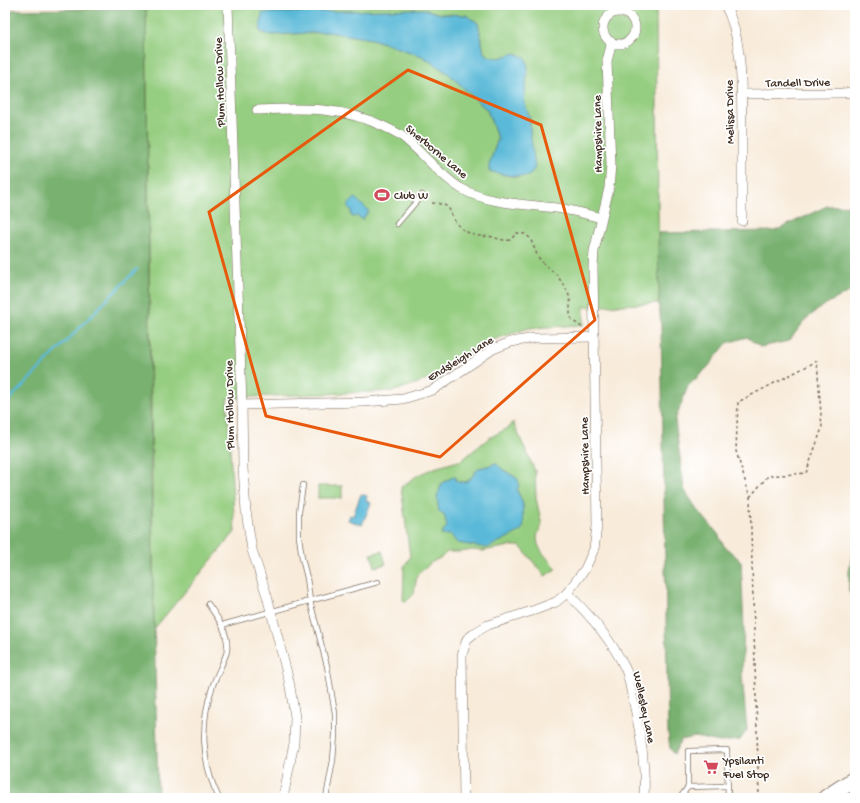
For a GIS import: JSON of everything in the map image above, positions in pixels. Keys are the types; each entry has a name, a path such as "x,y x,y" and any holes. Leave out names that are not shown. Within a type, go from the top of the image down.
{"highway":[{"path":"826,798 855,779"}],"street":[{"name":"Plum Hollow Drive","path":"228,5 243,468 246,511 252,550 271,611 289,681 295,717 294,743 283,798"},
{"name":"Melissa Drive","path":"725,5 731,16 738,50 742,94 742,221"},
{"name":"Hampshire Lane","path":"464,798 462,655 467,639 488,624 556,602 567,593 585,569 594,549 597,526 593,267 594,251 609,188 612,165 607,61 612,42"},
{"name":"Tandell Drive","path":"742,94 855,92"},
{"name":"Sherborne Lane","path":"257,110 306,108 336,111 370,120 402,136 462,189 493,199 565,209 601,218"},
{"name":"Endsleigh Lane","path":"242,405 364,402 403,399 433,390 493,349 510,342 535,338 594,337"},
{"name":"Wellesley Lane","path":"567,593 589,614 610,641 626,669 638,721 645,776 644,798"}],"lane":[{"path":"397,224 422,194"},
{"path":"303,485 299,512 299,537 310,601 327,666 335,713 333,760 326,798"},
{"path":"222,625 378,582"},
{"path":"208,604 222,625 226,638 227,652 217,672 205,716 204,740 207,767 212,785 219,798"},
{"path":"683,798 682,795 688,787 688,751 727,750 728,798"},
{"path":"688,787 727,786"}],"path":[{"path":"432,203 441,203 449,208 455,222 461,228 479,236 510,240 517,233 525,234 530,238 538,257 557,275 568,292 572,320 594,337"},
{"path":"750,497 768,476 806,473 822,428 817,361 738,402 736,451 750,497 759,798"}],"highlighted area":[{"path":"408,70 541,125 595,320 440,457 266,416 209,212"}],"green space":[{"path":"266,5 656,5 659,303 584,307 584,325 529,328 484,343 433,378 394,391 227,398 235,532 154,629 146,8","holes":["423,9 441,14 466,15 478,23 484,53 489,56 500,58 516,53 526,58 528,67 524,101 530,119 529,175 517,177 500,174 489,165 498,139 487,110 449,74 422,56 372,39 328,32 271,35"]},
{"path":"146,8 151,477 158,797 5,798 5,10"},
{"path":"855,205 855,292 849,292 826,304 806,319 789,341 760,347 747,337 727,343 707,368 688,386 675,420 684,489 696,508 718,534 724,546 741,561 744,629 742,675 747,730 740,740 720,742 695,737 681,740 674,754 670,748 668,733 658,233 775,231 827,206"},
{"path":"513,422 535,471 536,498 542,526 538,532 538,544 540,549 557,568 545,576 520,546 510,546 483,551 472,550 447,552 417,575 414,594 406,602 403,600 404,567 410,557 401,487 418,475 434,468 462,460 489,438 510,427","holes":["496,463 502,469 518,479 517,490 523,504 523,518 447,526 440,489 442,483 455,476 456,481 465,482 469,480 480,468"]},
{"path":"318,486 342,486 342,498 318,498"},
{"path":"855,536 855,578 849,592 849,572"},
{"path":"382,551 386,564 375,567 371,554"}],"water":[{"path":"423,9 441,14 466,15 478,23 484,53 489,56 500,58 516,53 526,58 528,67 524,101 530,119 535,168 529,176 499,174 489,171 489,165 498,139 487,110 449,74 422,56 372,39 328,32 271,35 260,32 262,13"},
{"path":"355,198 369,211 362,220 357,216 351,216 351,210 347,206"},
{"path":"496,463 502,469 518,479 519,486 517,490 523,504 523,528 519,532 487,548 457,543 451,535 441,535 447,526 444,514 439,512 437,497 442,483 455,476 456,481 465,482 469,480 480,468"},
{"path":"361,494 367,496 366,501 371,503 362,525 348,520 350,515 353,516"}],"waterway":[{"path":"5,404 137,269"}],"place":[{"name":"Club W","path":"382,195"},
{"name":"Ypsilanti Fuel Stop","path":"711,767"}]}
